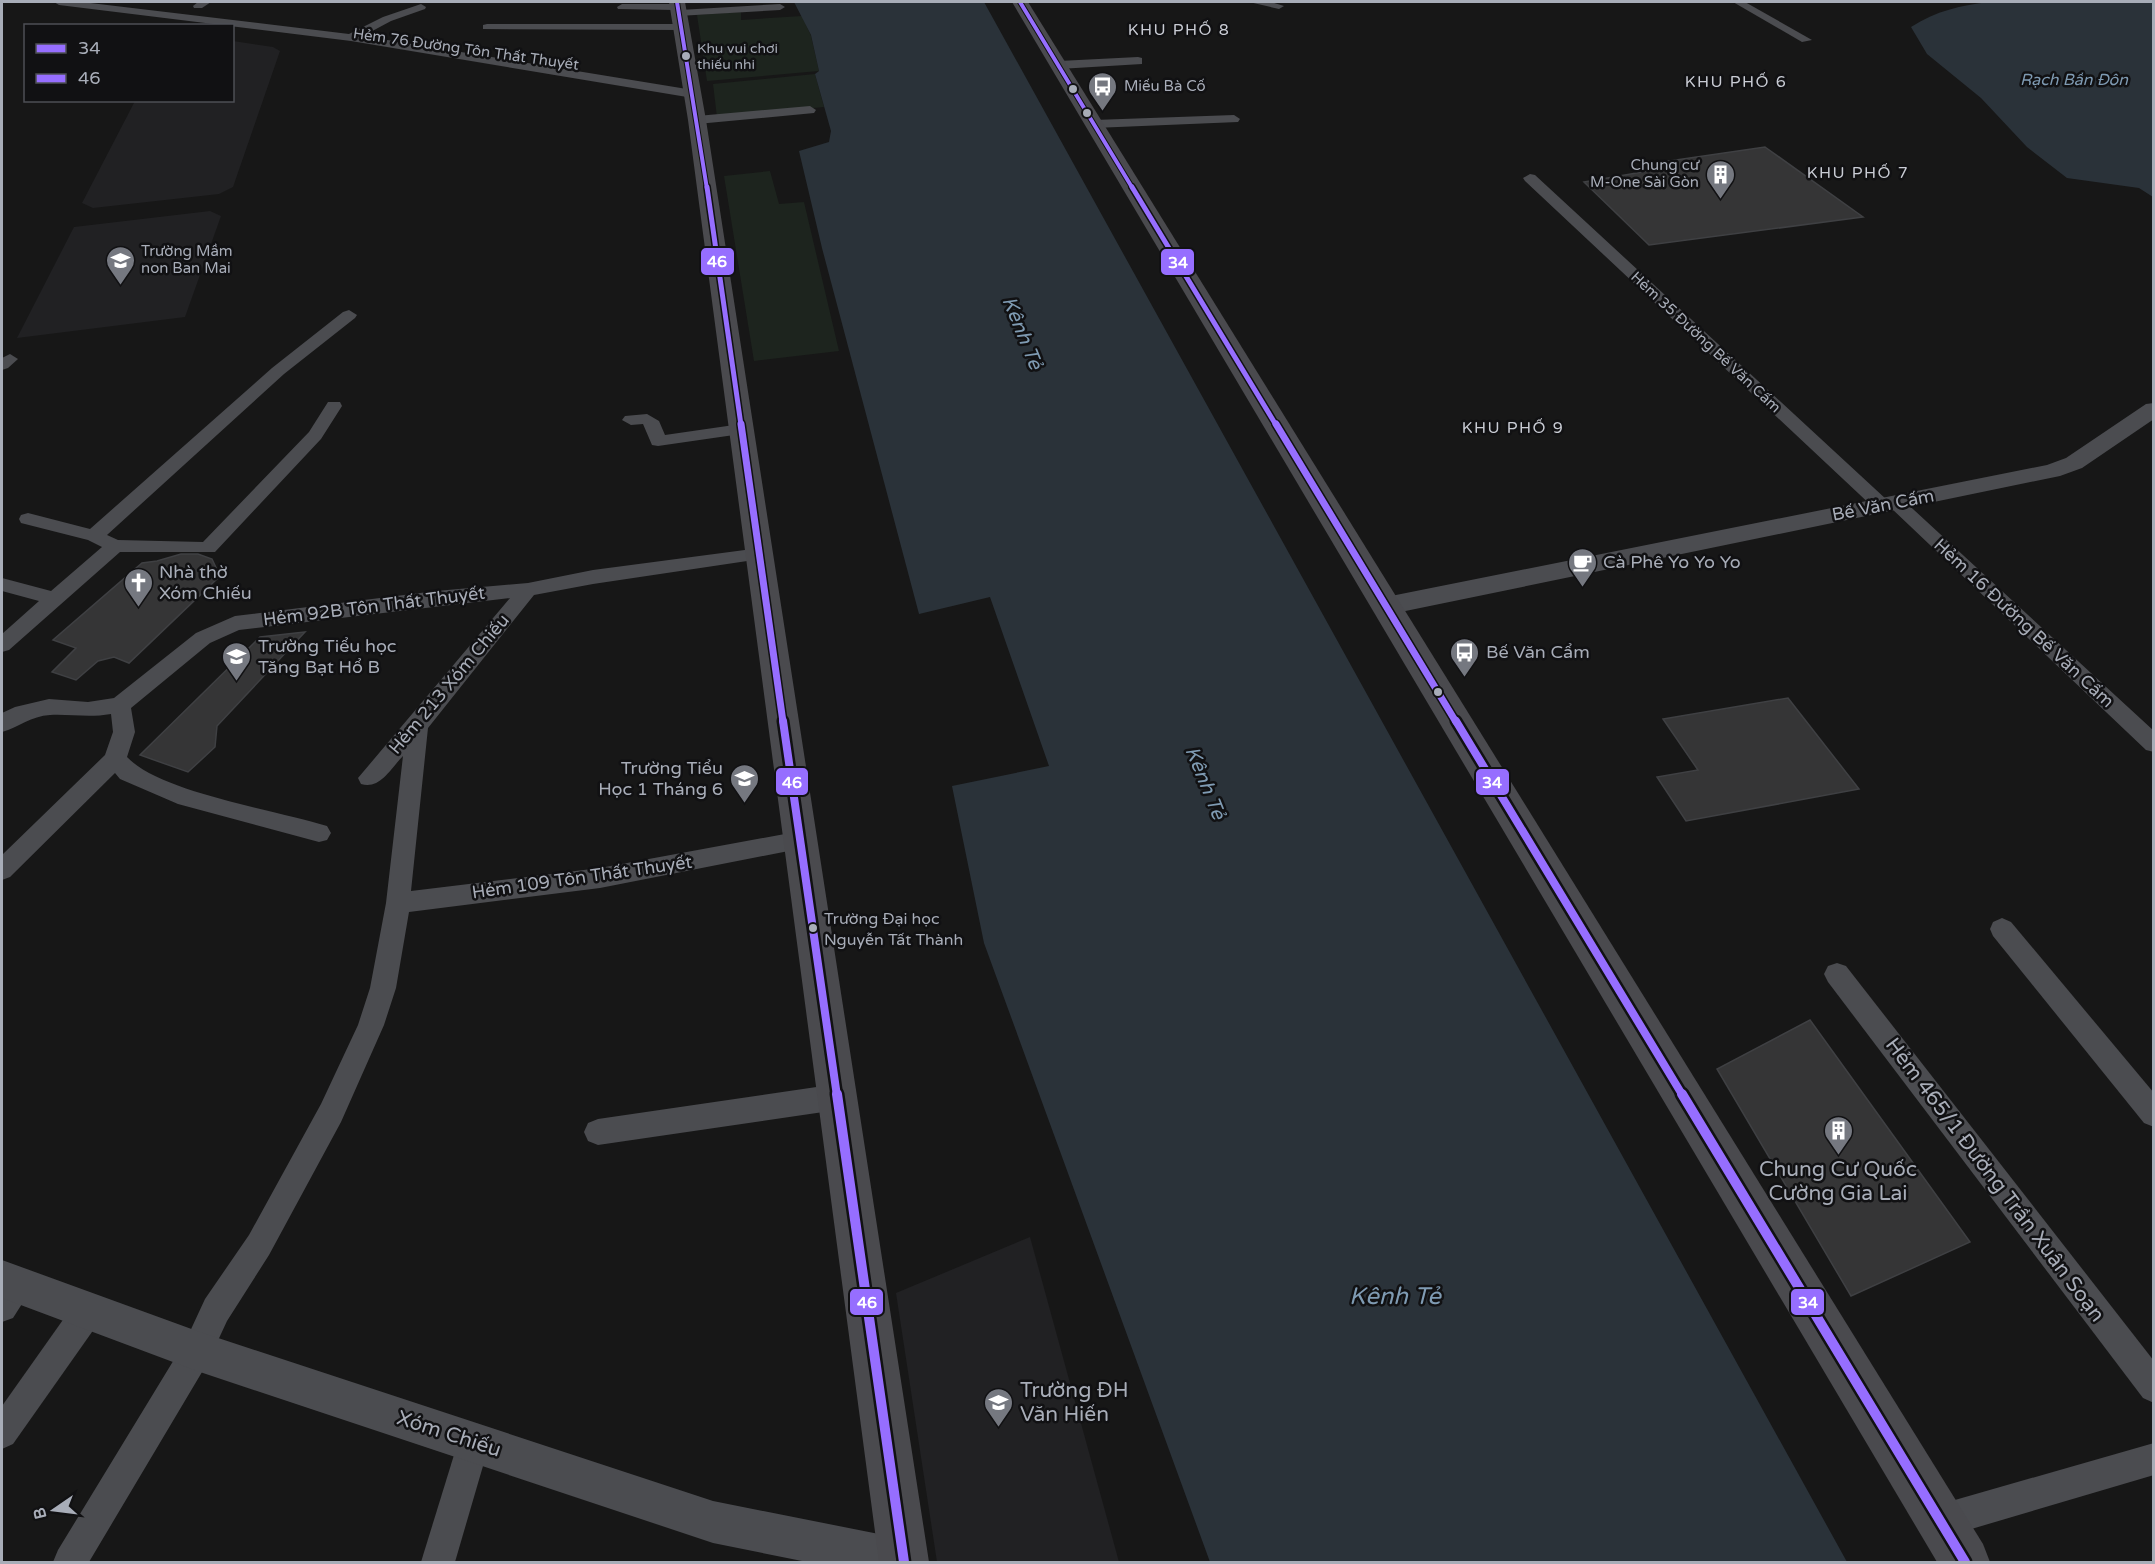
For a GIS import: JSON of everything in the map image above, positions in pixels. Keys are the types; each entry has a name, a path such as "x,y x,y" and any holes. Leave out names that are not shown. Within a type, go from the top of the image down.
{"main road":[{"path":"1020,2 1965,1563"},
{"path":"678,12 695,104 904,1562"}],"street":[{"path":"59,2 232,24"},
{"path":"1254,2 1279,6"},
{"path":"1738,2 1806,40"},
{"path":"351,38 387,19 421,7"},
{"path":"487,27 678,12 780,7"},
{"path":"622,8 678,12"},
{"path":"234,24 351,38 695,104 810,110"},
{"name":"Hẻm 76 Đường Tôn Thất Thuyết","path":"234,34 360,48 695,104"},
{"path":"1059,65 1138,61"},
{"path":"1094,124 1139,120 1234,119"},
{"name":"Hẻm 35 Đường Bế Văn Cấm","path":"1530,178 1888,504"},
{"path":"94,536 278,372 349,315"},
{"path":"28,519 94,536 115,546 208,548 315,435 334,406"},
{"name":"Bế Văn Cấm","path":"1386,606 2052,471 2074,463 2154,409"},
{"path":"631,420 647,419 653,425 658,441 741,429"},
{"name":"Hẻm 16 Đường Bế Văn Cấm","path":"1888,504 2154,744"},
{"path":"2,645 115,546"},
{"name":"Hẻm 92B Tôn Thất Thuyết","path":"120,705 203,638 235,623 436,598 528,590 593,577 760,554"},
{"path":"2,584 54,599"},
{"name":"Hẻm 213 Xóm Chiếu","path":"369,778 417,726 528,590"},
{"path":"2,870 115,759 124,732 120,705 88,710 50,707 8,720"},
{"path":"70,1563 196,1351 216,1310 259,1245 331,1113 371,1025 383,988 398,903 417,726"},
{"path":"115,759 128,773 178,795 319,833"},
{"name":"Hẻm 109 Tôn Thất Thuyết","path":"398,903 600,878 801,840"},
{"path":"2002,929 2154,1114"},
{"name":"Hẻm 465/1 Đường Trần Xuân Soạn","path":"1837,974 2154,1387"},
{"path":"598,1132 837,1097"},
{"name":"Xóm Chiếu","path":"7,1290 88,1311 196,1351 713,1522 904,1562"},
{"path":"2,1433 88,1311"},
{"path":"438,1563 474,1442"},
{"path":"1941,1521 2154,1459"}],"shaded area":[{"path":"741,12 741,20 802,16 811,36 819,71 707,81 697,15"},
{"path":"234,41 273,47 280,51 233,187 219,194 93,208 82,203 134,102 234,102"},
{"path":"815,74 824,107 717,117 713,84"},
{"path":"770,171 779,204 804,202 839,351 754,361 724,176"},
{"name":"Trường Mầm non Ban Mai","path":"210,211 221,216 185,317 17,338 74,227"},
{"name":"Trường ĐH Văn Hiến","path":"1030,1237 1119,1562 937,1562 896,1293"}],"water":[{"name":"Kênh Tẻ","path":"794,2 984,2 1847,1562 1210,1562 984,943 952,786 1049,766 990,597 919,614 822,248 799,151 829,142 831,131 815,74 819,71 811,35"},
{"name":"Rạch Bần Đôn","path":"1990,2 2153,2 2153,197 2139,188 2067,178 2027,147 1981,98 1927,54 1911,27 1949,10"}],"building":[{"name":"Chung cư M-One Sài Gòn","path":"1765,147 1863,217 1649,245 1584,182 1660,169 1655,163"},
{"name":"Nhà thờ Xóm Chiếu","path":"181,554 198,554 212,559 220,576 129,663 114,657 98,661 76,680 52,672 76,648 53,640 142,563"},
{"name":"Trường Tiểu học Tăng Bạt Hổ B","path":"305,632 217,726 215,747 188,772 140,755 260,637"},
{"path":"1788,698 1859,789 1686,821 1657,777 1698,770 1663,719"},
{"name":"Chung Cư Quốc Cường Gia Lai","path":"1810,1020 1970,1242 1851,1296 1717,1069"}],"transit line":[{"name":"46","path":"677,2 697,120 904,1562"},
{"name":"34","path":"1020,2 1965,1562"}],"place":[{"name":"Khu vui chơi thiếu nhi","path":"686,56"},
{"name":"Miếu Bà Cố","path":"1103,112"},
{"name":"Chung cư M-One Sài Gòn","path":"1720,200"},
{"name":"Trường Mầm non Ban Mai","path":"120,286"},
{"name":"Cà Phê Yo Yo Yo","path":"1582,588"},
{"name":"Nhà thờ Xóm Chiếu","path":"138,608"},
{"name":"Bế Văn Cẩm","path":"1465,678"},
{"name":"Trường Tiểu học Tăng Bạt Hổ B","path":"237,682"},
{"name":"Trường Tiểu Học 1 Tháng 6","path":"744,804"},
{"name":"Trường Đại học Nguyễn Tất Thành","path":"813,928"},
{"name":"Chung Cư Quốc Cường Gia Lai","path":"1838,1156"},
{"name":"Trường ĐH Văn Hiến","path":"999,1428"}],"district":[{"name":"KHU PHỐ 8","path":"1179,30"},
{"name":"KHU PHỐ 6","path":"1736,82"},
{"name":"KHU PHỐ 7","path":"1858,173"},
{"name":"KHU PHỐ 9","path":"1513,428"}]}
